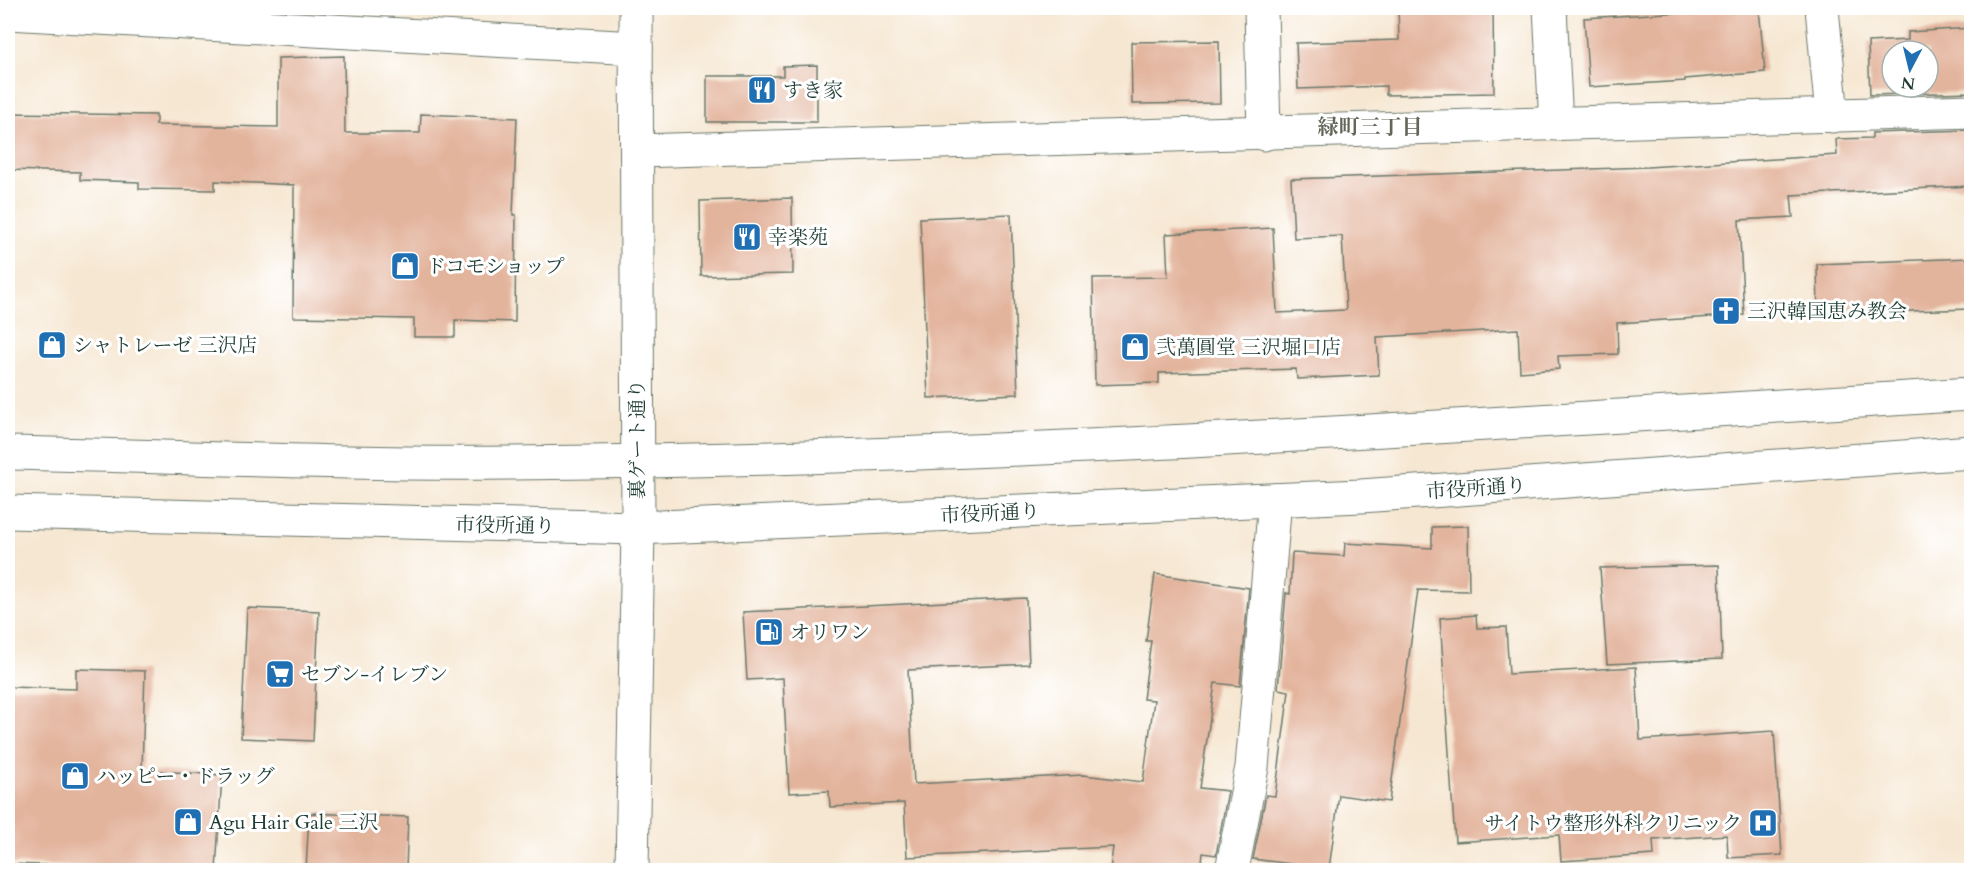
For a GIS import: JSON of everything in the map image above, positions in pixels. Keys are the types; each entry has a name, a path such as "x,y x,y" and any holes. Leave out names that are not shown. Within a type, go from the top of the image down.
{"street":[{"name":"裏ゲート通り","path":"632,870 638,528 636,8"},
{"path":"1261,8 1264,134"},
{"path":"1550,8 1556,124"},
{"path":"1822,8 1832,116"},
{"path":"8,14 636,48"},
{"path":"638,151 1971,111"},
{"path":"8,453 506,464 886,455 1284,436 1971,394"},
{"name":"市役所通り","path":"8,512 638,528 1275,500 1971,452"},
{"path":"1232,870 1252,767 1275,500"}],"building":[{"path":"1398,8 1493,8 1494,93 1386,95 1386,86 1298,89 1296,43 1399,40"},
{"path":"1701,8 1759,8 1765,72 1685,79 1685,81 1589,87 1584,18 1701,11"},
{"path":"1971,28 1971,92 1940,93 1940,39 1908,39 1908,32"},
{"path":"1219,41 1220,103 1132,104 1131,42"},
{"path":"1880,41 1880,95 1870,95 1868,42"},
{"path":"344,56 345,133 420,133 421,114 517,118 513,215 516,215 515,322 455,320 455,337 414,337 414,319 293,317 294,185 215,181 215,190 139,189 139,182 80,180 80,172 8,170 8,113 156,115 156,125 278,127 278,58"},
{"name":"すき家","path":"817,65 817,122 707,122 707,76 783,76 783,66"},
{"path":"1971,130 1971,186 1791,195 1793,217 1739,220 1744,315 1617,323 1618,354 1558,356 1559,369 1520,372 1518,329 1377,337 1379,375 1297,379 1296,369 1159,373 1159,383 1095,385 1093,278 1168,277 1166,234 1273,228 1277,313 1346,310 1342,236 1294,238 1291,179 1648,167 1837,155 1836,139 1872,138 1872,133"},
{"name":"幸楽苑","path":"792,198 793,274 701,276 700,201"},
{"path":"1011,214 1018,394 928,398 920,218"},
{"path":"1970,258 1971,309 1818,314 1817,264"},
{"path":"1468,526 1469,591 1418,590 1389,802 1339,795 1329,869 1253,859 1266,795 1275,796 1289,691 1278,689 1286,593 1290,594 1292,553 1344,556 1345,543 1432,548 1432,527"},
{"path":"1719,565 1722,659 1607,664 1600,568"},
{"path":"1155,574 1249,588 1240,686 1215,683 1200,788 1228,791 1216,855 1203,853 1201,870 1110,870 1113,847 907,857 904,803 830,807 829,791 789,793 783,678 747,680 743,612 1026,598 1029,664 908,670 914,784 1083,775 1143,782 1154,700 1143,699 1151,641 1146,641"},
{"name":"セブン-イレブン","path":"247,608 319,611 313,741 241,738"},
{"path":"1476,615 1477,628 1506,627 1509,674 1636,667 1640,740 1774,731 1782,855 1728,858 1727,835 1653,840 1654,855 1561,861 1559,835 1455,842 1440,618"},
{"name":"ハッピー・ドラッグ","path":"76,669 145,671 142,770 222,775 216,870 8,864 8,687 76,689"},
{"path":"309,813 408,817 406,870 306,870"}],"place":[{"name":"すき家","path":"762,90"},
{"name":"幸楽苑","path":"747,237"},
{"name":"ドコモショップ","path":"405,266"},
{"name":"三沢韓国恵み教会","path":"1726,311"},
{"name":"シャトレーゼ 三沢店","path":"52,345"},
{"name":"弐萬圓堂 三沢堀口店","path":"1135,347"},
{"name":"オリワン","path":"769,632"},
{"name":"セブン-イレブン","path":"280,674"},
{"name":"ハッピー・ドラッグ","path":"75,776"},
{"name":"Agu Hair Gale 三沢","path":"188,822"},
{"name":"サイトウ整形外科クリニック","path":"1763,823"}],"district":[{"name":"緑町三丁目","path":"1370,127"}]}
